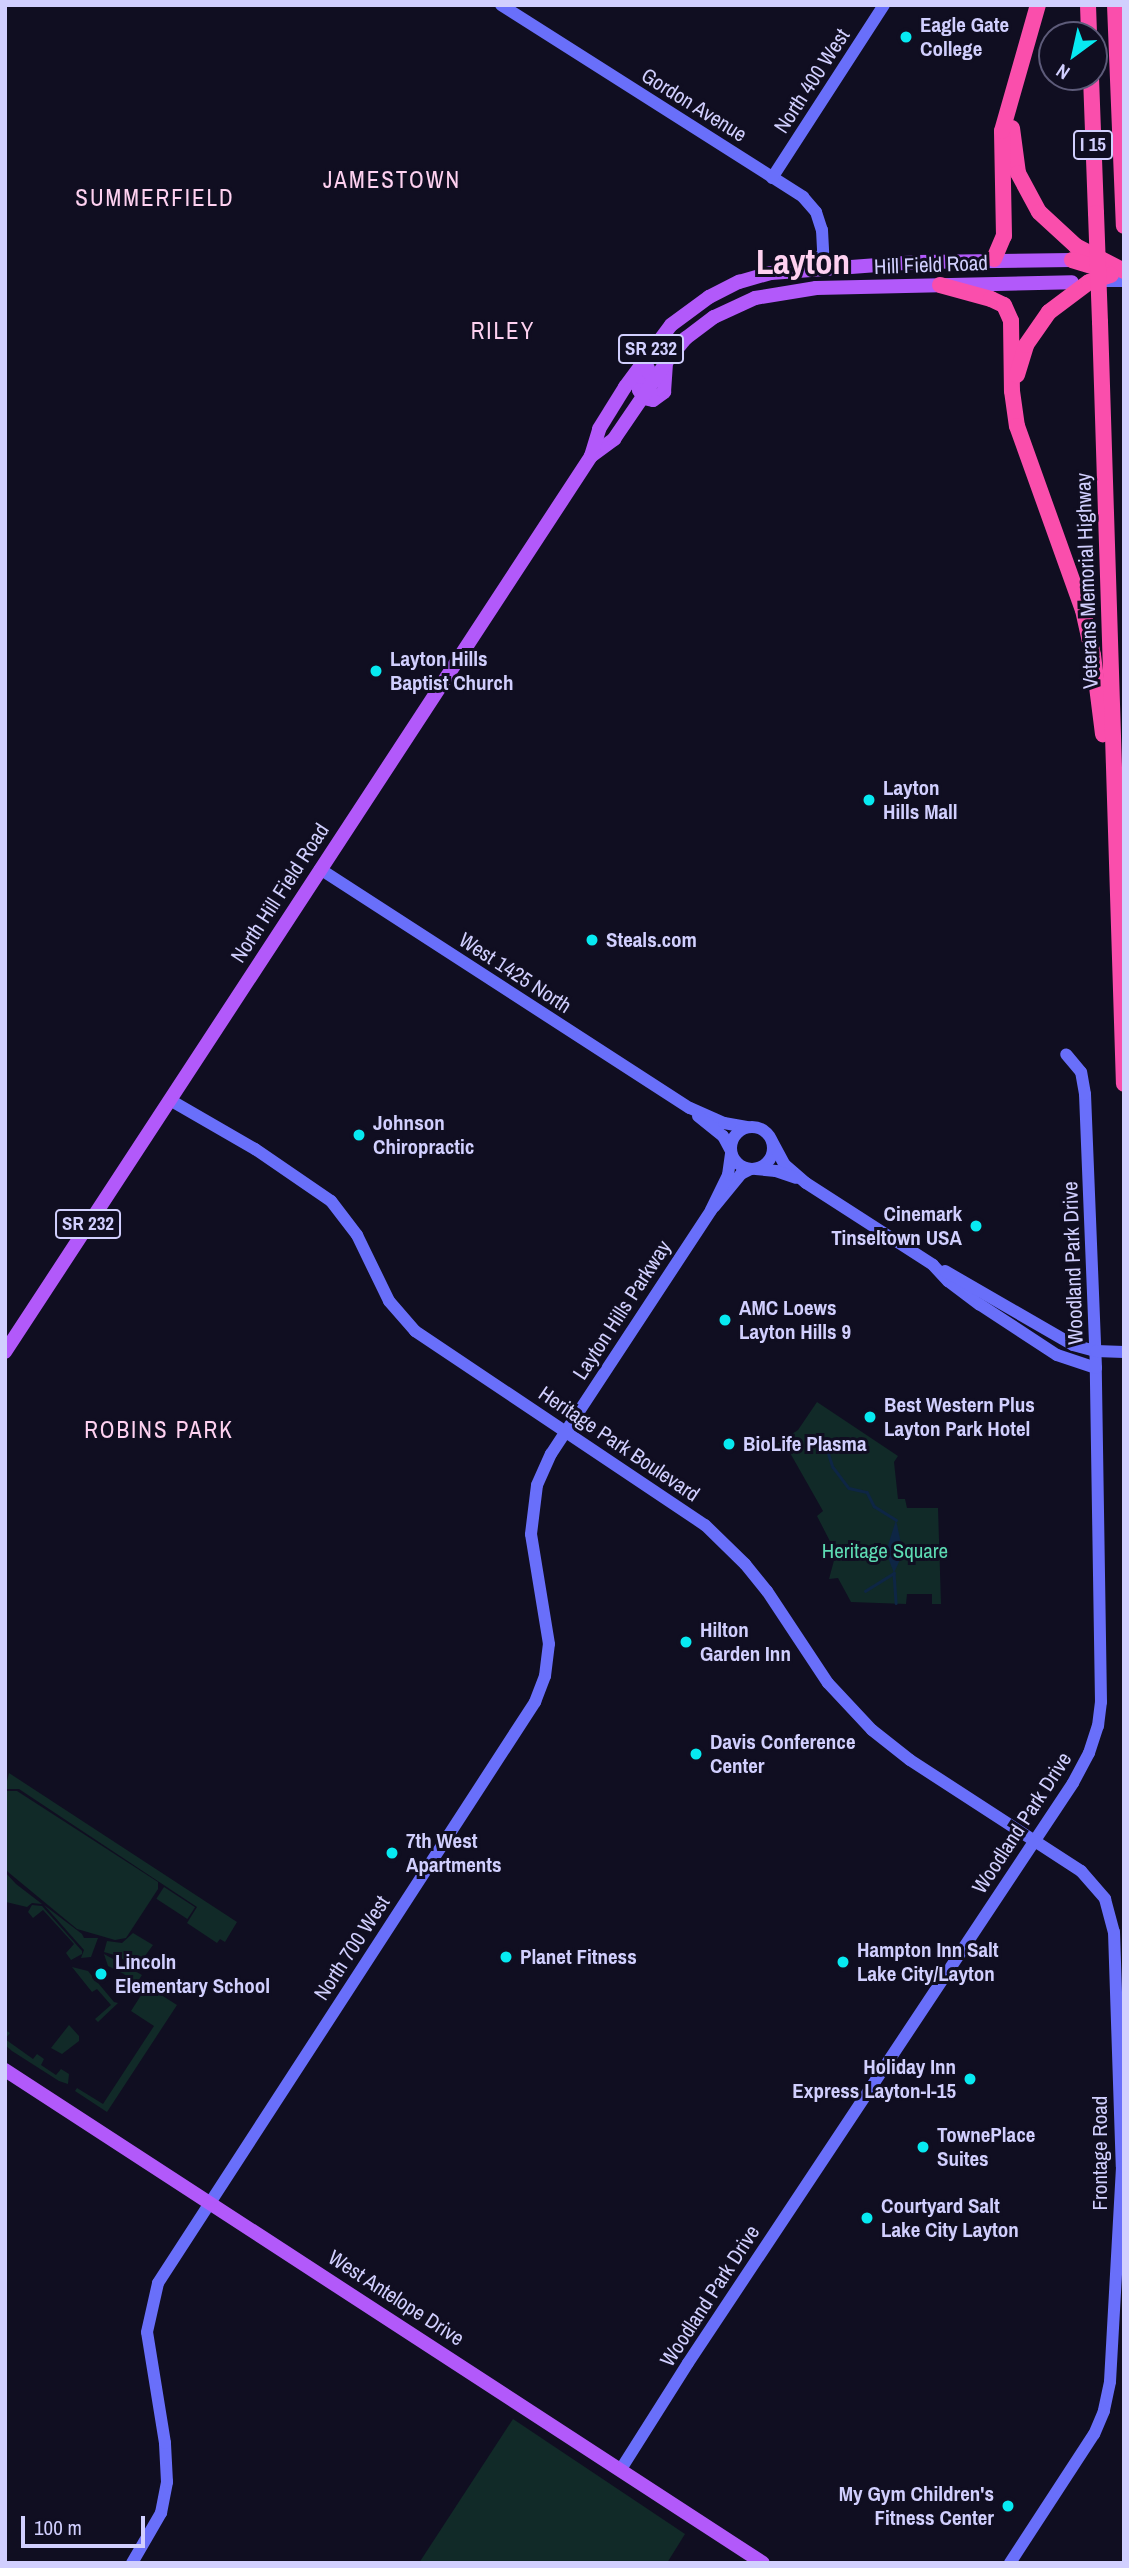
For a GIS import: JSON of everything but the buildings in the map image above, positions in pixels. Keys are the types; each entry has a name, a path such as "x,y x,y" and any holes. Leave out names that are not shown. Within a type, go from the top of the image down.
{"highway":[{"path":"994,259 1004,236 1002,131 1038,5"},
{"name":"I 15","path":"1115,5 1124,226"},
{"name":"Veterans Memorial Highway","path":"1092,91 1124,1084"},
{"path":"1011,101 1016,164 1028,196 1052,227 1117,269"},
{"path":"1072,260 1117,269"},
{"path":"1012,391 1026,345 1037,326 1064,298 1117,269"},
{"path":"1072,282 1117,269"},
{"path":"940,285 1004,305 1012,321 1012,391 1017,426 1069,566 1093,656 1115,830"}],"main road":[{"name":"Hill Field Road","path":"591,456 599,429 651,348 682,315 724,289 771,273 816,267 994,259 1072,260"},
{"path":"829,288 847,274 893,271 929,262"},
{"path":"728,309 744,293 772,284 805,279 816,267"},
{"name":"Hill Field Road","path":"591,456 614,439 670,357 695,331 728,309 770,294 829,288 1072,282"},
{"path":"643,397 639,384 658,353 724,289"},
{"name":"North Hill Field Road","path":"5,1352 591,456"},
{"name":"West Antelope Drive","path":"5,2070 763,2563"}],"street":[{"name":"Gordon Avenue","path":"501,5 802,197 817,216 823,243 823,255 816,267"},
{"name":"North 400 West","path":"772,178 884,5"},
{"name":"Hill Field Road","path":"1072,282 1089,282"},
{"name":"West 1425 North","path":"320,869 690,1108 723,1136 731,1151"},
{"name":"Woodland Park Drive","path":"621,2469 688,2363 1073,1783 1089,1753 1101,1702 1096,1368 1086,1094 1081,1072 1066,1054"},
{"name":"Heritage Park Boulevard","path":"170,1100 255,1149 331,1202 357,1235 389,1301 415,1331 676,1503 724,1542 767,1591 828,1683 872,1730 910,1760 1086,1875 1107,1902"},
{"name":"West 1425 North","path":"690,1108 724,1123 747,1127"},
{"path":"806,1182 779,1172 739,1165 731,1151 734,1135 747,1127 762,1129 784,1164 806,1182 933,1265 1073,1345 1099,1351 1124,1352"},
{"path":"753,1169 770,1159 773,1143"},
{"name":"Layton Hills Parkway","path":"711,1210 729,1172 731,1151"},
{"name":"Layton Hills Parkway","path":"566,1432 711,1210 741,1174 753,1169"},
{"path":"933,1265 963,1293 1057,1355 1096,1368"},
{"name":"North 700 West","path":"132,2563 161,2513 167,2482 165,2443 147,2332 158,2283 538,1697 545,1676 549,1638 532,1545 531,1509 544,1468 566,1432"},
{"name":"Frontage Road","path":"1010,2563 1091,2438 1106,2404 1111,2367 1122,2176 1114,1932 1107,1902"}],"green space":[{"name":"Heritage Square","path":"817,1402 898,1456 894,1462 898,1499 905,1499 907,1508 938,1508 941,1604 932,1604 932,1594 907,1594 906,1604 851,1602 838,1578 829,1579 836,1553 817,1516 823,1511 785,1444 777,1444 798,1430"},
{"path":"9,1773 237,1922 225,1942 220,1939 217,1943 187,1923 197,1907 19,1789 5,1789"},
{"path":"5,1791 17,1791 158,1882 158,1889 126,1938 115,1940 77,1929 8,1872 5,1868"},
{"path":"5,1872 42,1904 32,1903 27,1907 6,1902"},
{"path":"164,1887 195,1907 187,1919 156,1899"},
{"path":"32,1905 42,1906 82,1951 82,1954 71,1960 66,1953 74,1944 43,1910 33,1918 28,1912"},
{"path":"44,1905 84,1938 98,1938 91,1957 81,1958 84,1950"},
{"path":"133,1933 153,1945 136,1968 118,1956 104,1952 107,1941 122,1943"},
{"path":"104,1954 142,1975 136,1984 132,1985 124,1974 108,1966"},
{"path":"72,1967 88,1971 114,2002 118,2003 98,2022 95,2019 111,2005 97,1989 92,1992"},
{"path":"147,1986 177,2005 107,2112 75,2091 77,2088 103,2104 154,2026 131,2011"},
{"path":"69,2025 79,2036 79,2041 62,2054 51,2048"},
{"path":"5,2039 33,2059 37,2054 44,2059 41,2065 56,2075 61,2069 69,2074 68,2084 12,2051 5,2045"},
{"path":"513,2419 685,2534 667,2563 419,2563"}],"water":[{"path":"896,1520 903,1553 894,1573 886,1552"}],"waterway":[{"path":"811,1443 827,1449 833,1467 849,1488 867,1492 874,1506 896,1520"},
{"path":"894,1573 896,1603"},
{"path":"865,1591 894,1573"}],"place":[{"name":"Eagle Gate College","path":"906,37"},
{"name":"Layton Hills Baptist Church","path":"376,671"},
{"name":"Layton Hills Mall","path":"869,800"},
{"name":"Steals.com","path":"592,940"},
{"name":"Johnson Chiropractic","path":"359,1135"},
{"name":"Cinemark Tinseltown USA","path":"976,1226"},
{"name":"AMC Loews Layton Hills 9","path":"725,1320"},
{"name":"Best Western Plus Layton Park Hotel","path":"870,1417"},
{"name":"BioLife Plasma","path":"729,1444"},
{"name":"Hilton Garden Inn","path":"686,1642"},
{"name":"Davis Conference Center","path":"696,1754"},
{"name":"7th West Apartments","path":"392,1853"},
{"name":"Planet Fitness","path":"506,1957"},
{"name":"Hampton Inn Salt Lake City/Layton","path":"843,1962"},
{"name":"Lincoln Elementary School","path":"101,1974"},
{"name":"Holiday Inn Express Layton-I-15","path":"970,2079"},
{"name":"TownePlace Suites","path":"923,2147"},
{"name":"Courtyard Salt Lake City Layton","path":"867,2218"},
{"name":"My Gym Children's Fitness Center","path":"1008,2506"}],"district":[{"name":"JAMESTOWN","path":"392,180"},
{"name":"SUMMERFIELD","path":"155,198"},
{"name":"Layton","path":"803,262"},
{"name":"RILEY","path":"503,331"},
{"name":"ROBINS PARK","path":"159,1430"}]}
